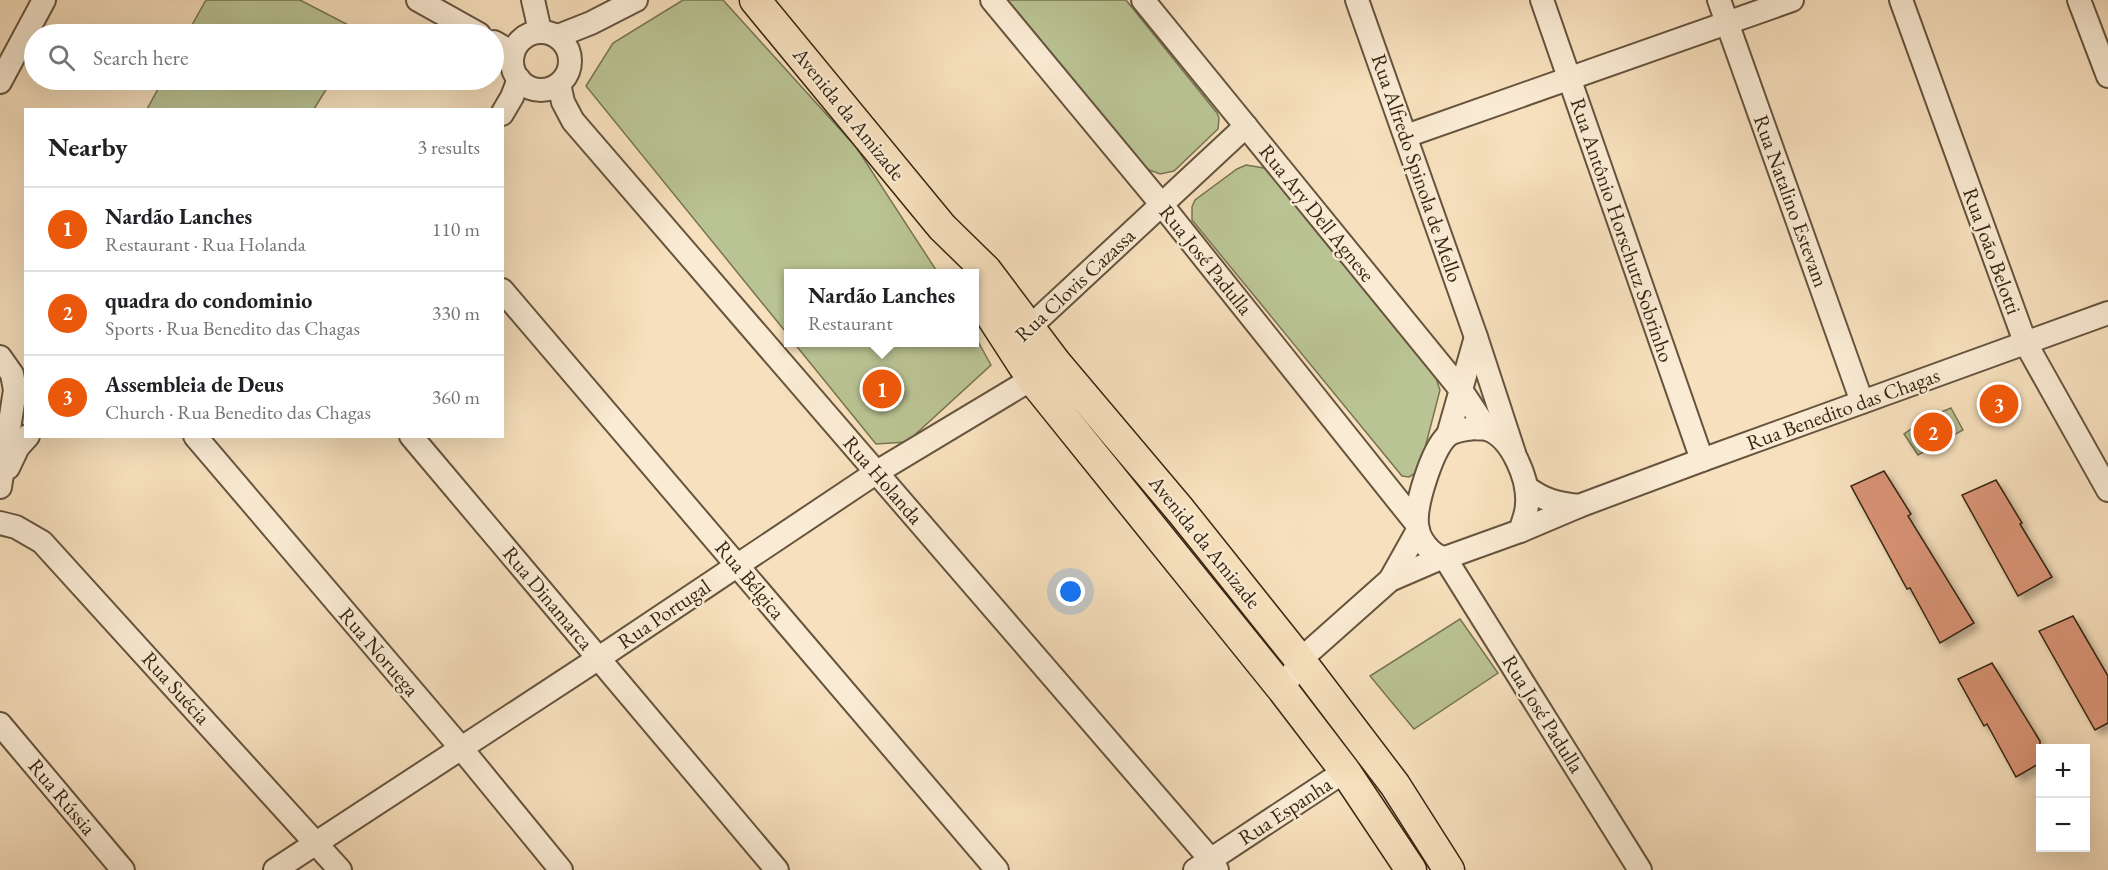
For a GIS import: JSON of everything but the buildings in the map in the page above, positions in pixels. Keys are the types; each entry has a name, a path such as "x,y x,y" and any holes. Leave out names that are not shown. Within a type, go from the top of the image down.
{"main road":[{"name":"Avenida da Amizade","path":"755,0 942,227 986,270 1020,337 1044,371 1345,771 1411,870"},
{"name":"Avenida da Amizade","path":"942,227 963,269"},
{"name":"Avenida da Amizade","path":"979,295 1020,337"},
{"name":"Avenida da Amizade","path":"1044,371 1180,511 1300,660 1395,785 1449,870"},
{"path":"1345,771 1364,765 1395,785"}],"street":[{"path":"31,24 44,0"},
{"path":"418,0 462,24"},
{"path":"504,50 519,79 533,89 551,88 559,84 566,76 571,66 566,44 549,34 532,0"},
{"path":"504,48 531,33 549,34 591,23 636,0"},
{"name":"Rua José Padulla","path":"992,0 1162,205 1417,526"},
{"name":"Rua Ary Dell Agnese","path":"1143,0 1461,390 1487,429"},
{"name":"Rua Alfredo Spinola de Mello","path":"1357,0 1476,337 1514,453"},
{"name":"Rua Antônio Horschutz Sobrinho","path":"1542,0 1702,460"},
{"name":"Rua Natalino Estevam","path":"1719,0 1862,402"},
{"path":"1406,136 1792,0"},
{"name":"Rua João Belotti","path":"1901,0 2025,342 2108,490"},
{"path":"2079,0 2108,76"},
{"path":"0,82 24,37"},
{"path":"504,111 519,79"},
{"name":"Rua Holanda","path":"559,84 563,102 573,121 877,472 1208,867"},
{"name":"Rua Clovis Cazassa","path":"1020,337 1246,126"},
{"name":"Rua Bélgica","path":"504,292 997,870"},
{"name":"Rua Benedito das Chagas","path":"1520,531 1579,506 1702,460 2108,313"},
{"path":"1390,580 1417,526 1422,493 1434,455 1448,435 1476,337"},
{"path":"0,351 24,363"},
{"path":"0,357 12,374 15,390 1,484"},
{"name":"Rua Portugal","path":"275,870 599,658 877,472 1044,371"},
{"path":"1283,690 1300,660 1390,580 1443,558 1520,531 1527,505 1526,487 1514,453 1504,441 1487,429 1460,430 1448,435"},
{"path":"1,484 18,447 26,438"},
{"name":"Rua Noruega","path":"197,438 461,748 561,870"},
{"name":"Rua Dinamarca","path":"413,438 777,870"},
{"path":"1526,487 1538,496 1554,503 1579,506"},
{"name":"Rua Suécia","path":"0,523 16,527 42,542 340,870"},
{"path":"1417,526 1425,544 1443,558"},
{"name":"Rua José Padulla","path":"1443,558 1640,870"},
{"name":"Rua Rússia","path":"0,724 123,870"},
{"name":"Rua Espanha","path":"1208,867 1345,771"}],"green space":[{"path":"206,0 300,0 346,24 193,24"},
{"path":"683,0 723,0 856,147 935,269 784,269 784,330 586,86 613,43"},
{"path":"1007,0 1126,0 1217,113 1218,129 1174,171 1160,174 1147,169"},
{"path":"157,90 326,90 315,108 148,108"},
{"path":"1246,165 1264,168 1271,173 1434,372 1440,390 1419,471 1409,477 1402,476 1192,220 1192,207 1195,200"},
{"path":"979,343 991,365 907,442 876,444 797,347 979,347"},
{"path":"1951,408 1963,430 1918,455 1904,434 1927,418"},
{"path":"1460,619 1498,673 1414,729 1370,676"}],"place":[{"name":"Nardão Lanches","path":"882,389"},
{"name":"Assembleia de Deus","path":"1999,404"},
{"name":"quadra do condominio","path":"1933,432"}]}
